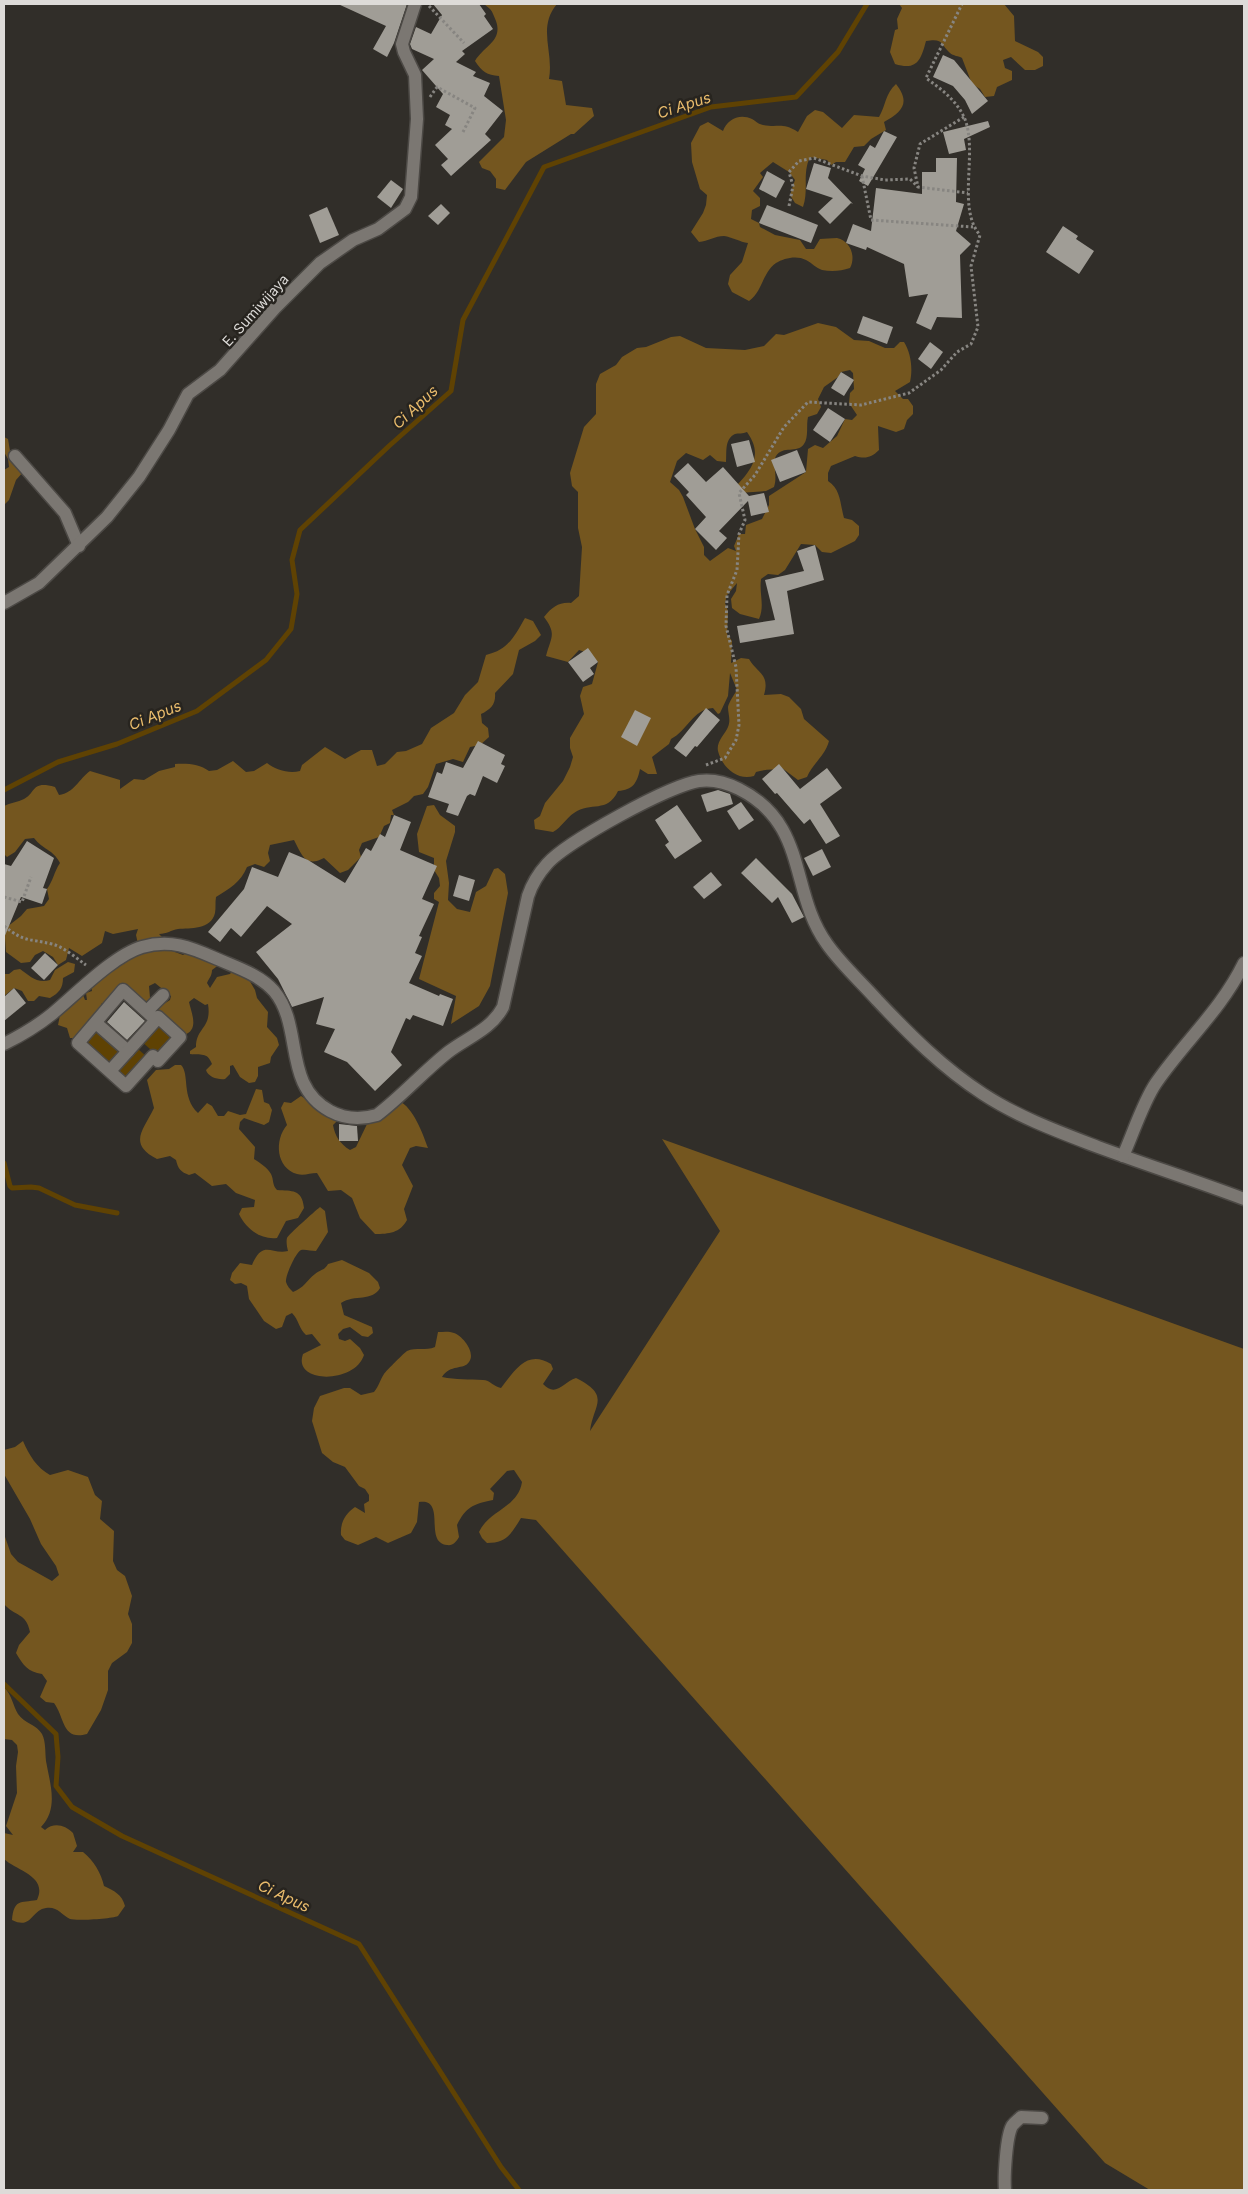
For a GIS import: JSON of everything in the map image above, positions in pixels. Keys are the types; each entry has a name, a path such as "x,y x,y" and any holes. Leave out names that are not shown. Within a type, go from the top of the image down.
{"street":[{"name":"E. Sumiwijaya","path":"4,604 39,583 107,517 139,477 169,430 188,394 220,370 248,341 275,308 320,263 353,240 378,229 405,209 411,197 417,96 415,75 402,44 415,4"},
{"path":"15,456 65,513 79,546"},
{"path":"4,1044 21,1036 50,1016 123,956 141,947 175,943 195,949 243,970 261,980 274,992 286,1018 302,1083 309,1094 327,1109 338,1115 365,1118 377,1115 446,1054 492,1023 499,1015 504,1001 528,896 532,884 547,864 575,842 595,830 676,787 702,780 720,782 742,790 757,800 775,818 787,835 816,926 827,944 926,1051 984,1095 1047,1127 1244,1199"},
{"path":"1123,1156 1155,1085 1176,1056 1214,1013 1244,963"},
{"path":"137,1041 153,1056 158,1061 180,1037 123,990 78,1043 126,1086 153,1056"},
{"path":"110,1071 137,1041 163,995"},
{"path":"96,1023 128,1051"},
{"path":"1005,2190 1004,2177 1008,2155 1008,2138 1012,2126 1021,2117 1042,2118"}],"path":[{"path":"426,4 464,43"},
{"path":"702,780 706,765 725,758 736,740 739,726 736,667 726,626 727,595 737,570 739,534 745,520 739,493 755,476 784,427 808,402 861,405 909,393 941,370 957,352 971,344 978,327 971,266 980,234 973,227 968,193 968,132 964,117 950,96 926,78 962,4"},
{"path":"417,96 431,97 436,87 475,108 462,134"},
{"path":"918,187 914,168 920,144 964,117"},
{"path":"789,206 793,186 789,172 798,161 814,158 862,176 885,180 910,179 918,187 968,193"},
{"path":"862,176 871,220 973,227"},
{"path":"4,897 22,902 31,877"},
{"path":"4,926 20,938 31,942 53,944 99,975"}],"shaded area":[{"path":"484,4 557,4 551,13 547,31 549,79 562,81 566,105 592,108 594,116 574,134 571,134 526,162 505,190 496,188 496,179 490,171 482,168 479,162 504,137 506,120 499,76 485,72 475,61 492,43 497,34 496,21 490,9"},
{"path":"899,4 1004,4 1014,16 1015,41 1038,52 1043,57 1043,66 1035,70 1025,70 1011,57 1003,60 1005,68 1012,71 1012,80 997,87 994,96 985,97 980,89 972,84 962,58 951,54 939,41 926,41 920,58 913,65 902,66 895,64 890,52 895,30 898,29 897,19 902,8"},
{"path":"896,84 901,91 904,102 896,115 884,122 886,130 871,139 864,146 854,147 845,162 836,162 831,165 827,160 810,157 806,170 806,194 803,207 795,203 790,195 795,180 789,172 773,162 760,173 763,177 753,191 760,198 760,206 752,210 751,219 759,223 760,227 775,235 800,240 806,249 814,249 820,239 837,238 842,240 846,242 851,250 852,264 850,268 826,271 802,258 795,257 783,260 771,267 754,297 749,301 732,292 728,284 730,275 742,262 748,243 724,236 699,242 691,232 703,213 707,195 700,189 692,162 691,143 700,126 708,122 723,131 731,120 747,117 761,125 784,126 798,132 807,116 815,110 823,112 842,128 854,115 879,117 892,88"},
{"path":"818,323 836,327 854,340 869,341 885,348 894,348 900,342 904,342 911,361 910,382 895,391 903,399 908,399 913,406 913,414 907,420 904,429 896,432 878,426 879,450 865,458 855,456 831,466 828,473 828,481 838,493 844,518 852,520 859,526 859,535 855,541 831,553 822,552 815,545 801,544 785,570 778,575 768,574 761,579 762,609 759,619 740,614 732,608 731,599 736,591 737,583 727,595 725,603 728,611 727,634 732,641 731,663 741,658 749,659 764,678 764,695 781,694 789,697 801,709 804,719 829,741 827,746 807,777 798,780 782,768 759,771 754,776 748,777 736,775 723,762 718,751 719,741 729,724 728,707 737,690 730,673 728,696 720,713 718,714 713,708 700,712 682,731 671,739 669,744 652,757 657,774 648,774 640,769 634,785 618,791 614,798 604,805 580,810 571,815 553,832 535,829 534,820 540,816 545,803 563,781 570,767 573,757 570,748 570,738 584,714 580,696 583,687 592,684 598,662 588,653 579,650 568,662 546,656 552,632 544,617 556,606 563,603 571,603 579,596 582,547 578,528 578,492 572,486 570,473 584,427 596,414 596,384 600,374 616,365 622,357 637,348 646,347 671,337 680,336 706,348 745,350 764,346 776,334 784,335","holes":["850,370 853,373 854,389 850,393 849,403 857,415 852,420 845,419 837,436 823,448 815,445 808,449 806,472 769,496 769,505 762,519 746,525 745,534 739,534 734,546 736,551 728,548 710,561 704,555 704,547 683,497 679,490 670,482 677,461 686,453 703,460 710,455 717,461 726,462 727,446 731,436 747,432 752,440 755,453 752,466 738,484 739,493 766,491 774,487 776,456 782,451 798,449 804,444 808,417 817,414 821,407 818,399 824,387 838,377 841,372"]},
{"path":"4,437 8,439 10,451 24,471 16,480 9,500 4,505 4,470 9,467 8,459 4,452"},
{"path":"525,618 533,621 541,635 535,641 519,650 513,674 495,693 495,700 492,706 481,714 482,723 488,728 489,737 480,745 470,747 463,762 453,759 436,764 428,787 423,794 414,796 408,802 392,810 394,815 391,815 390,823 384,826 379,837 362,843 359,850 361,857 348,870 340,873 324,858 318,861 308,861 302,855 294,840 270,845 268,853 270,861 264,867 255,864 247,867 238,881 216,897 215,913 209,923 200,927 178,929 159,934 175,952 183,955 188,952 198,954 204,960 208,955 220,964 212,970 207,983 210,988 217,977 230,974 234,969 248,978 257,998 268,1012 267,1027 277,1038 279,1045 271,1057 270,1063 258,1067 258,1076 255,1082 249,1083 240,1077 233,1065 230,1066 230,1074 225,1079 211,1076 206,1070 212,1064 208,1057 190,1054 190,1051 196,1047 198,1035 208,1018 208,1004 205,1005 194,998 189,1002 193,1016 193,1025 189,1033 184,1035 158,1013 159,1007 170,1000 171,996 155,983 149,986 150,998 144,1004 118,987 110,1000 101,1004 102,1013 95,1018 89,1019 76,1038 70,1038 67,1028 58,1025 60,1015 53,1006 55,1003 82,992 85,1000 87,1000 86,993 92,991 91,985 138,944 136,935 138,929 113,934 105,931 102,943 82,956 69,948 66,960 58,965 53,957 43,951 35,955 30,962 21,963 6,952 4,925 7,927 27,909 44,906 49,899 47,889 60,863 54,855 34,838 25,839 15,852 7,857 4,854 4,806 24,799 35,788 42,785 55,787 59,795 69,792 90,771 120,780 120,789 134,779 144,780 159,771 175,767 175,764 193,764 209,771 217,770 233,761 246,772 254,771 267,763 283,771 300,771 302,765 325,747 345,759 361,750 372,750 377,766 385,764 397,752 406,751 422,744 431,728 454,713 465,695 478,682 486,655 500,650 510,642"},
{"path":"434,805 440,815 455,826 446,861 449,883 448,900 457,909 470,912 476,892 486,886 494,869 498,868 505,874 508,893 490,986 479,1006 451,1024 456,996 419,979 439,902 434,899 434,893 440,886 439,878 434,870 434,858 419,852 417,834 427,806"},
{"path":"68,962 75,964 74,972 63,978 60,990 50,998 39,996 34,1001 28,1001 22,991 14,988 4,996 4,974 20,969 34,979 45,981 50,980 55,970"},
{"path":"160,1021 176,1036 158,1056 141,1041"},
{"path":"98,1027 123,1049 108,1065 83,1044"},
{"path":"137,1048 148,1058 126,1082 115,1073"},
{"path":"175,1065 181,1065 184,1069 189,1100 198,1113 207,1103 212,1106 218,1116 224,1116 228,1111 240,1115 246,1114 256,1089 262,1090 264,1102 269,1104 272,1110 269,1122 264,1125 244,1118 240,1122 239,1129 255,1147 254,1159 263,1165 272,1176 275,1188 299,1194 304,1208 298,1218 286,1221 277,1238 265,1237 250,1229 239,1214 242,1208 254,1207 255,1200 236,1193 226,1184 212,1186 195,1173 189,1175 182,1171 176,1160 170,1156 157,1159 142,1148 140,1136 154,1108 147,1080 156,1070 169,1069"},
{"path":"301,1096 338,1120 333,1125 335,1133 338,1139 350,1150 356,1147 368,1122 399,1101 409,1109 428,1148 416,1146 410,1148 402,1165 413,1186 404,1209 407,1220 401,1228 389,1233 375,1234 360,1218 352,1198 341,1190 328,1191 317,1173 297,1174 285,1166 279,1153 280,1138 287,1125 281,1108 284,1102 291,1103"},
{"path":"662,1139 1244,1349 1244,2190 1150,2190 1105,2163 536,1520 521,1518 508,1536 494,1543 487,1543 482,1538 479,1532 484,1525 515,1498 519,1491 522,1482 514,1470 507,1471 490,1489 494,1493 493,1500 480,1503 467,1510 457,1525 459,1537 451,1545 441,1543 438,1540 434,1512 431,1505 425,1502 419,1502 417,1522 411,1533 388,1543 376,1537 358,1545 345,1540 341,1535 342,1523 351,1510 355,1507 365,1513 364,1504 369,1501 369,1495 365,1489 359,1486 345,1467 333,1462 322,1453 312,1421 314,1408 320,1396 344,1388 350,1388 361,1395 374,1392 384,1374 407,1351 435,1347 438,1332 450,1332 458,1335 468,1345 471,1354 467,1364 449,1370 442,1377 485,1380 501,1388 522,1364 528,1360 535,1359 551,1364 553,1369 543,1384 552,1390 560,1388 576,1378 587,1384 594,1390 598,1401 590,1431 720,1231"},
{"path":"320,1207 325,1211 328,1232 316,1251 301,1250 296,1255 286,1279 289,1287 293,1292 297,1290 328,1264 342,1260 369,1273 378,1282 380,1288 368,1297 346,1300 341,1303 344,1315 372,1327 373,1333 368,1337 362,1336 350,1327 343,1329 338,1334 339,1339 345,1341 350,1339 360,1348 364,1355 358,1365 349,1371 326,1377 307,1371 302,1364 303,1354 321,1345 312,1334 306,1335 304,1333 292,1313 286,1316 282,1327 276,1329 264,1321 249,1299 247,1286 241,1283 235,1284 230,1280 232,1273 240,1263 252,1265 260,1252 264,1250 288,1251 287,1238"},
{"path":"23,1441 34,1461 50,1475 68,1470 88,1477 95,1495 102,1501 100,1519 114,1531 113,1561 117,1570 125,1576 132,1596 128,1614 132,1624 132,1643 127,1652 112,1663 108,1671 108,1690 101,1710 87,1734 79,1735 68,1731 54,1703 46,1702 40,1697 47,1681 42,1674 33,1672 26,1667 16,1653 19,1645 30,1632 28,1626 23,1618 4,1604 4,1534 11,1554 18,1562 52,1581 59,1575 56,1566 41,1544 30,1519 4,1474 4,1450 15,1447"},
{"path":"4,1687 9,1693 18,1714 40,1731 44,1740 52,1804 47,1820 41,1827 45,1830 59,1825 73,1833 77,1846 73,1852 83,1852 101,1876 104,1886 117,1893 122,1899 125,1906 118,1916 73,1920 56,1910 46,1908 37,1912 24,1923 12,1920 16,1905 22,1902 37,1900 39,1892 35,1880 4,1859 4,1833 13,1835 6,1826 17,1793 16,1766 18,1752 17,1745 12,1740 4,1739"}],"building":[{"path":"338,4 407,4 394,43 387,57 373,49 386,26"},
{"path":"433,4 479,4 486,14 484,16 493,29 462,51 465,54 456,62 476,72 473,76 490,83 484,96 503,111 485,134 491,140 451,176 441,165 448,159 435,145 452,129 445,125 450,115 436,107 443,94 422,70 434,59 412,49 410,44 416,27 431,34 442,15"},
{"path":"943,55 954,60 988,101 972,114 965,100 953,86 933,77"},
{"path":"988,121 990,127 964,139 966,150 949,154 943,132"},
{"path":"884,131 897,137 868,186 859,181 865,169 858,165 870,145 875,148"},
{"path":"936,158 957,158 956,202 964,204 956,231 971,244 960,255 962,318 937,317 931,330 916,323 928,294 909,297 904,264 867,247 866,250 846,243 853,224 871,231 876,188 922,194 922,172 936,172"},
{"path":"814,163 831,168 828,178 853,204 851,203 830,224 818,212 833,198 806,189"},
{"path":"767,171 785,181 776,198 759,189"},
{"path":"391,180 403,189 391,208 377,197"},
{"path":"441,204 450,213 438,225 428,216"},
{"path":"767,205 818,225 811,243 759,223"},
{"path":"327,207 339,235 320,243 309,215"},
{"path":"1063,226 1078,236 1076,239 1094,251 1079,274 1046,252"},
{"path":"863,316 893,327 887,344 857,333"},
{"path":"930,342 943,352 931,369 918,359"},
{"path":"841,372 854,380 844,396 831,388"},
{"path":"828,408 845,419 830,442 813,430"},
{"path":"749,440 755,462 737,467 731,444"},
{"path":"797,450 806,472 780,482 771,460"},
{"path":"688,463 706,482 723,467 749,496 764,493 769,512 751,516 748,501 719,531 727,538 716,550 695,529 706,517 686,495 689,492 674,476"},
{"path":"815,545 824,580 787,591 794,634 740,643 737,626 775,620 765,580 804,571 797,551"},
{"path":"588,648 598,662 590,668 594,674 583,682 568,662"},
{"path":"706,708 720,720 686,757 674,748"},
{"path":"635,710 651,718 637,746 621,737"},
{"path":"478,741 505,755 501,764 505,766 497,783 483,776 475,796 470,794 467,796 458,816 446,812 449,804 428,797 437,772 442,774 446,762 463,768"},
{"path":"779,764 800,789 827,768 842,788 820,804 840,836 826,844 810,819 804,824 762,779"},
{"path":"718,790 730,794 733,804 707,812 701,795"},
{"path":"741,802 754,820 739,830 727,811"},
{"path":"677,805 702,841 675,859 665,845 669,842 655,820"},
{"path":"394,815 411,822 400,850 437,866 422,899 434,904 419,936 422,937 415,953 422,956 409,983 439,996 440,994 453,999 443,1026 413,1015 410,1020 406,1018 391,1052 402,1065 375,1091 347,1062 324,1052 335,1029 316,1024 324,997 292,1007 278,979 256,952 292,924 267,906 241,937 231,928 220,942 208,932 244,889 252,867 278,877 289,852 308,860 345,883 366,848 371,851 380,834 385,837"},
{"path":"27,841 54,858 43,888 47,889 42,904 21,897 4,938 4,864 11,866"},
{"path":"822,849 831,867 813,876 804,858"},
{"path":"756,858 792,894 804,917 792,923 778,897 772,903 741,873"},
{"path":"711,872 722,885 704,899 693,887"},
{"path":"459,875 475,880 469,901 453,896"},
{"path":"45,953 58,965 44,980 31,968"},
{"path":"14,988 26,1003 4,1021 4,997"},
{"path":"124,1002 145,1021 127,1040 107,1022"},
{"path":"339,1124 357,1126 358,1141 339,1141"}],"waterway":[{"name":"Ci Apus","path":"4,790 58,762 117,744 197,711 266,660 291,629 297,594 292,560 300,530 389,446 451,391 463,320 544,167 711,107 796,97 838,52 867,4"},
{"path":"4,1163 12,1188 39,1188 75,1205 117,1213"},
{"name":"Ci Apus","path":"4,1684 56,1734 58,1757 56,1786 72,1807 122,1836 359,1944 501,2167 519,2190"}]}
